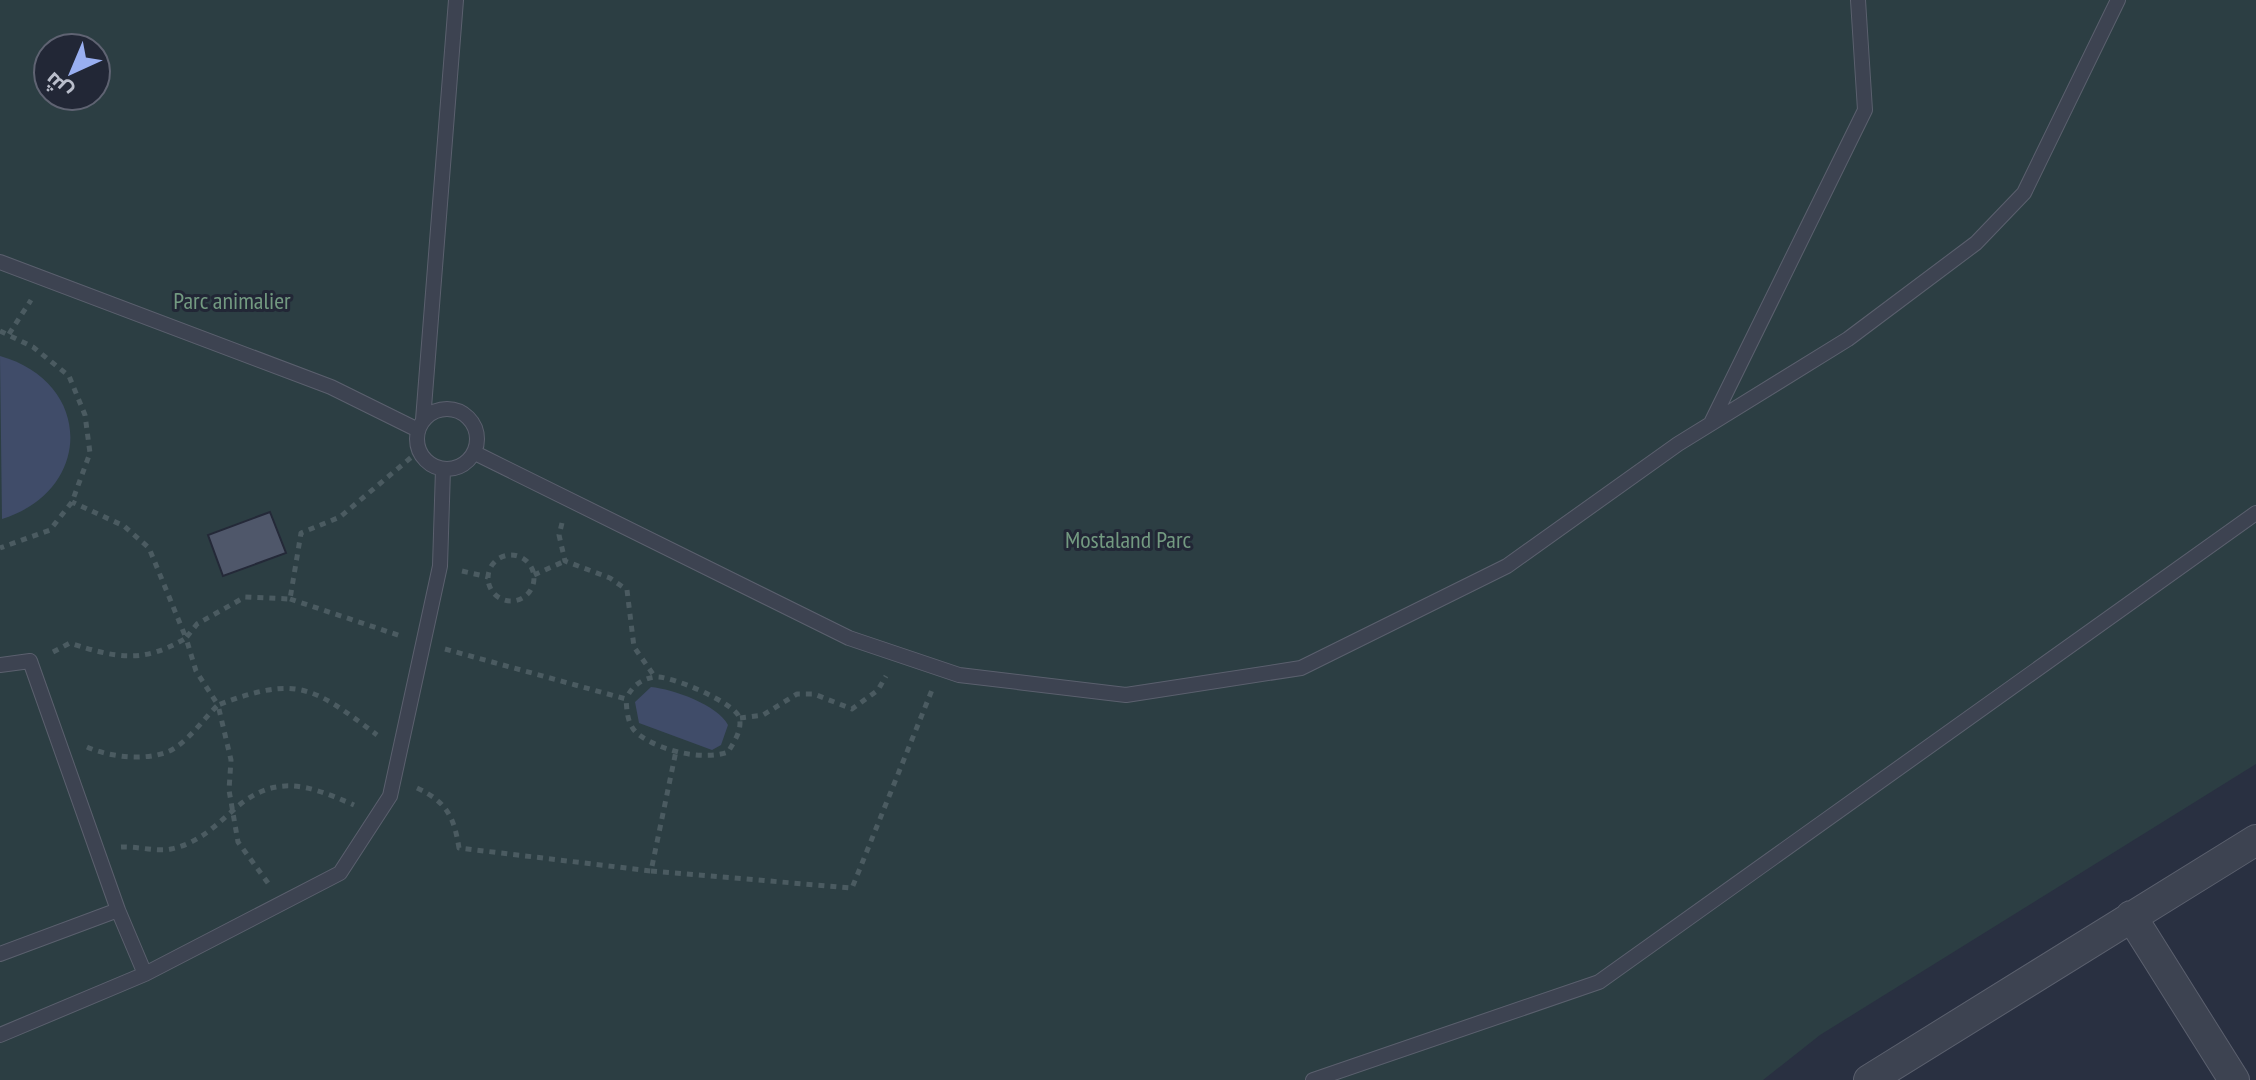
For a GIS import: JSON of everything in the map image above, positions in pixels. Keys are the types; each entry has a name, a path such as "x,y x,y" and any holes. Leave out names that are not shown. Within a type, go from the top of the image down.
{"street":[{"path":"1869,1080 2256,840"},
{"path":"2131,916 2234,1080"}],"lane":[{"path":"420,425 440,409 461,411 474,424 478,434 475,453 462,466 443,469 425,460 419,451 420,425 456,0"},
{"path":"1711,423 1865,110 1858,0"},
{"path":"475,453 570,497 849,638 959,675 1126,695 1301,668 1507,566 1711,423 1848,339 1976,243 2024,193 2118,0"},
{"path":"0,262 331,387 420,425"},
{"path":"0,1035 145,974 340,873 390,796 440,566 443,469"},
{"path":"1313,1080 1599,982 2256,513"},
{"path":"0,665 30,661 118,910 145,974"},
{"path":"0,954 118,910"}],"path":[{"path":"9,334 45,279"},
{"path":"0,331 33,347 69,376 85,415 90,453 72,502 50,530 0,548"},
{"path":"290,599 301,533 340,517 419,451"},
{"path":"565,561 559,535 570,497"},
{"path":"72,502 124,526 149,548 186,638 196,671 218,705 231,760 232,810 238,842 284,902"},
{"path":"507,555 517,555 526,561 534,575 532,589 516,601 505,600 490,588 491,567 507,555"},
{"path":"534,575 565,561 610,578 627,590 634,647 655,677 731,704 740,718 738,735 728,752 713,758 676,751 636,733 627,718 626,699 642,681 655,677"},
{"path":"57,665 53,652 70,643 109,656 146,657 186,638 197,624 245,597 290,599 423,643 626,699"},
{"path":"740,718 763,715 797,694 814,694 852,709 878,690 898,655"},
{"path":"394,778 438,798 454,817 459,848 651,871 852,888 940,669"},
{"path":"83,745 103,754 121,756 168,752 218,705 258,689 293,686 328,698 400,752"},
{"path":"651,871 676,751"},
{"path":"96,847 169,850 207,835 232,810 268,786 299,785 377,816"}],"green space":[{"name":"Mostaland Parc","path":"0,0 2256,0 2256,764 1820,1035 1763,1080 0,1080"}],"water":[{"path":"0,356 31,369 52,388 66,411 70,436 66,462 54,485 32,505 2,519"},
{"path":"651,687 682,695 715,711 728,725 721,745 712,750 639,723 635,702"}],"building":[{"path":"270,512 286,553 223,576 208,535"}],"park label":[{"name":"Parc animalier","path":"232,301"}]}
